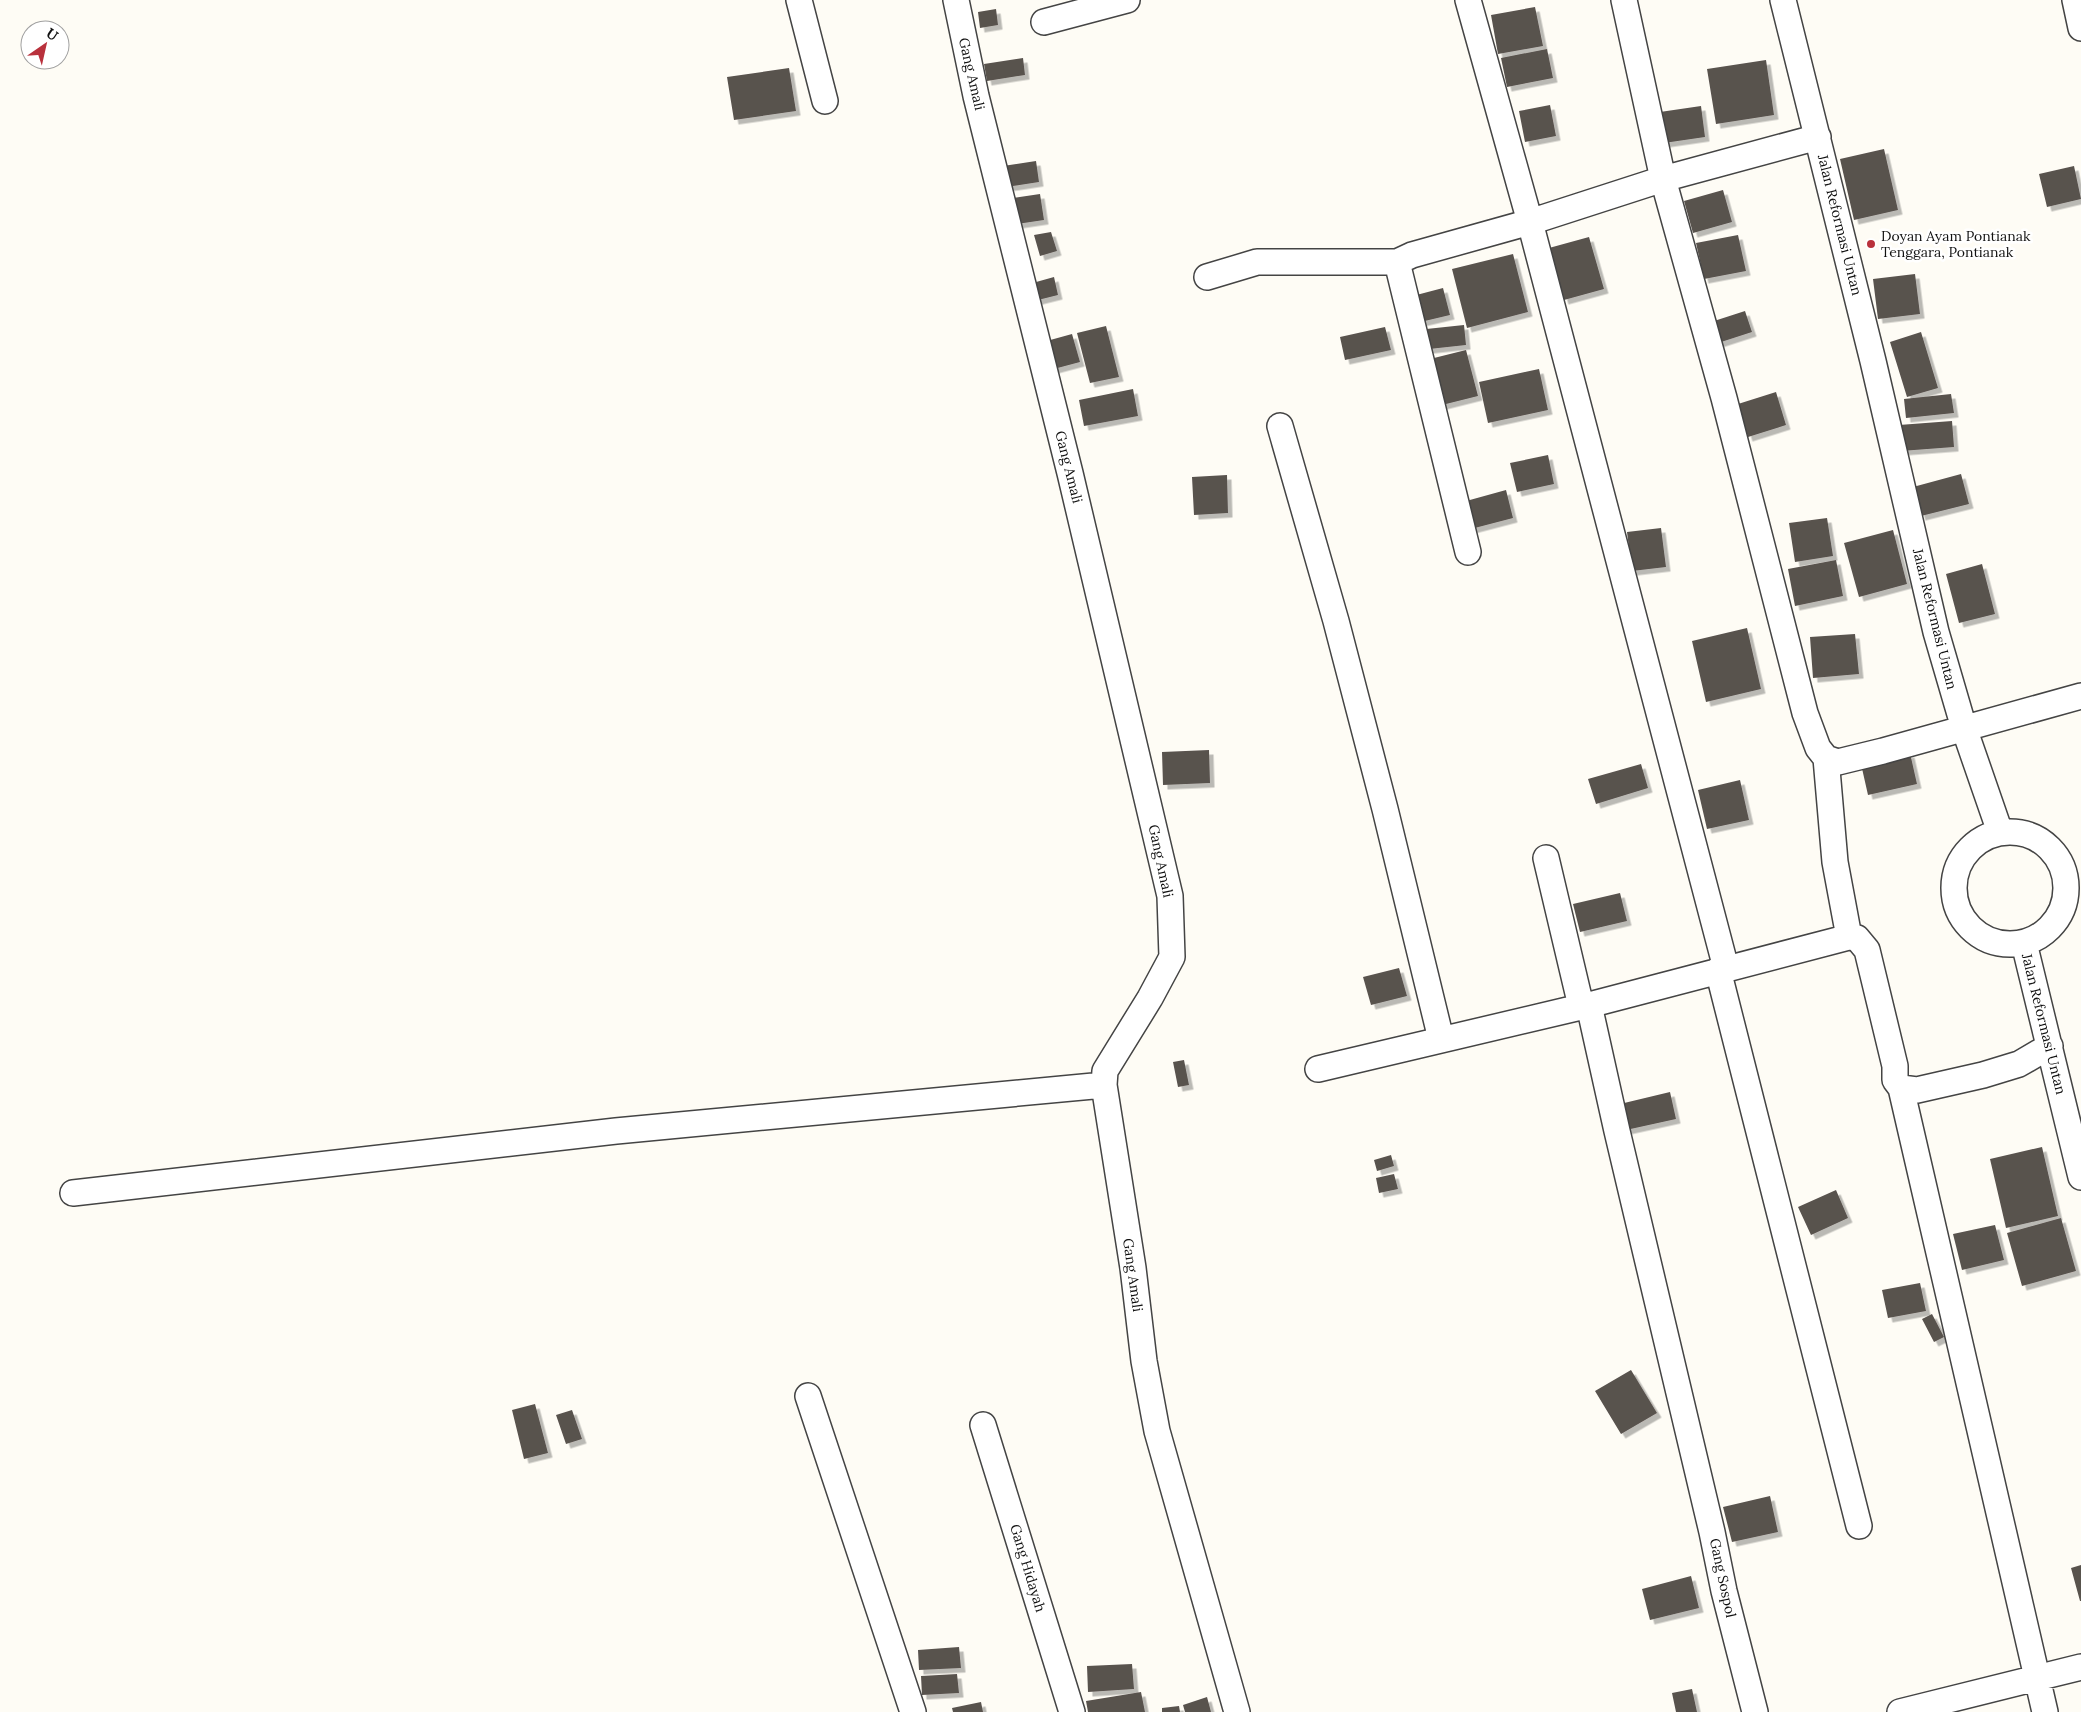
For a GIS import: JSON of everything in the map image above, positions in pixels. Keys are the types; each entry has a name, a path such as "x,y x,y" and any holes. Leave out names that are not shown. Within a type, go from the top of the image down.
{"street":[{"path":"798,0 825,101"},
{"name":"Gang Amali","path":"956,0 976,96 1070,473 1170,896 1172,957 1150,998 1105,1070 1104,1085 1132,1258 1144,1361 1157,1431 1237,1712"},
{"path":"1044,22 1128,0"},
{"path":"1468,0 1530,222 1722,969 1859,1526"},
{"path":"1624,0 1663,179 1726,408 1805,713 1818,748 1826,758 1838,762 2081,696"},
{"name":"Jalan Reformasi Untan","path":"1784,0 1936,632 1964,728 2000,832 2021,832 2042,840 2057,856 2066,876 2066,898 2059,918 2044,934 2024,943 2081,1177"},
{"path":"2076,0 2081,28"},
{"path":"1207,276 1257,262 1397,262 1412,255 1530,222 1663,179 1818,137"},
{"path":"1397,262 1468,552"},
{"path":"1280,426 1339,631 1385,808 1441,1039"},
{"path":"1826,758 1835,862 1849,937"},
{"path":"2000,832 1978,840 1962,856 1954,877 1954,900 1963,921 1980,936 2002,944 2024,943"},
{"name":"Gang Sospol","path":"1546,858 1617,1131 1724,1591 1755,1712"},
{"path":"1318,1069 1585,1006 1849,937 1857,938 1867,950 1893,1057 1895,1080 1901,1088 2045,1712"},
{"path":"1901,1088 1917,1090 1983,1075 2019,1064 2050,1046"},
{"path":"73,1193 616,1131 1104,1085"},
{"path":"808,1396 913,1712"},
{"name":"Gang Hidayah","path":"983,1425 1072,1712"},
{"path":"1900,1712 2081,1667"}],"building":[{"path":"1535,7 1543,46 1498,54 1491,15"},
{"path":"996,9 998,25 980,28 978,12"},
{"path":"1547,49 1553,78 1507,87 1501,58"},
{"path":"1023,58 1025,75 987,81 984,64"},
{"path":"1766,60 1774,115 1716,124 1707,69"},
{"path":"789,68 796,111 734,120 727,77"},
{"path":"1550,105 1556,136 1525,142 1519,111"},
{"path":"1701,106 1705,137 1664,143 1660,112"},
{"path":"1884,149 1898,210 1854,220 1840,159"},
{"path":"1036,161 1039,182 1006,187 1003,166"},
{"path":"2074,166 2081,199 2047,207 2039,174"},
{"path":"1723,190 1732,222 1693,233 1684,201"},
{"path":"1040,194 1044,220 1017,224 1013,198"},
{"path":"1051,232 1057,251 1040,256 1034,235"},
{"path":"1738,235 1746,271 1704,279 1696,243"},
{"path":"1589,237 1604,289 1564,300 1549,248"},
{"path":"1513,254 1528,312 1467,328 1452,269"},
{"path":"1915,274 1920,314 1878,319 1873,279"},
{"path":"1054,277 1058,295 1034,301 1029,284"},
{"path":"1443,288 1450,315 1412,324 1405,298"},
{"path":"1745,311 1752,332 1718,343 1711,322"},
{"path":"1464,325 1466,345 1420,350 1417,330"},
{"path":"1106,326 1119,377 1090,383 1077,333"},
{"path":"1385,327 1391,350 1345,360 1340,337"},
{"path":"1921,332 1938,388 1907,397 1890,342"},
{"path":"1072,334 1080,362 1050,370 1043,342"},
{"path":"1466,350 1478,396 1434,407 1422,361"},
{"path":"1539,369 1548,410 1488,423 1479,382"},
{"path":"1133,389 1138,416 1084,426 1079,400"},
{"path":"1776,392 1786,425 1748,437 1738,404"},
{"path":"1951,394 1954,413 1906,418 1904,399"},
{"path":"1952,421 1954,447 1901,451 1899,425"},
{"path":"1548,455 1554,484 1517,492 1510,463"},
{"path":"1961,474 1969,504 1921,516 1913,487"},
{"path":"1227,475 1228,513 1194,515 1192,477"},
{"path":"1506,490 1513,518 1467,530 1459,503"},
{"path":"1827,518 1833,556 1795,562 1789,523"},
{"path":"1661,528 1666,567 1632,571 1627,532"},
{"path":"1893,530 1907,584 1859,597 1844,543"},
{"path":"1836,560 1843,596 1795,606 1788,569"},
{"path":"1982,564 1995,614 1959,623 1946,574"},
{"path":"1747,628 1761,689 1706,702 1692,641"},
{"path":"1855,634 1859,674 1813,678 1810,637"},
{"path":"1209,750 1210,783 1163,785 1162,752"},
{"path":"1910,753 1917,784 1868,795 1861,764"},
{"path":"1641,764 1648,788 1596,804 1588,779"},
{"path":"1740,780 1749,820 1707,829 1698,790"},
{"path":"1620,893 1627,921 1580,932 1573,904"},
{"path":"1399,968 1407,996 1371,1005 1363,977"},
{"path":"1184,1060 1189,1085 1178,1087 1173,1062"},
{"path":"1670,1092 1676,1119 1626,1130 1620,1104"},
{"path":"2042,1147 2058,1216 2006,1228 1990,1159"},
{"path":"1391,1155 1394,1166 1377,1171 1374,1160"},
{"path":"1394,1174 1398,1189 1379,1193 1376,1178"},
{"path":"1836,1190 1848,1218 1811,1235 1798,1207"},
{"path":"2061,1218 2076,1271 2022,1286 2007,1233"},
{"path":"1995,1225 2004,1260 1962,1270 1953,1234"},
{"path":"1920,1283 1926,1311 1888,1318 1882,1290"},
{"path":"1932,1314 1944,1337 1934,1342 1922,1319"},
{"path":"1631,1370 1657,1413 1621,1434 1595,1391"},
{"path":"535,1404 548,1453 524,1459 512,1410"},
{"path":"572,1410 582,1439 566,1444 556,1415"},
{"path":"1770,1496 1778,1532 1732,1542 1723,1507"},
{"path":"2081,1565 2081,1601 2080,1601 2071,1568"},
{"path":"1691,1576 1699,1608 1650,1620 1642,1589"},
{"path":"959,1647 961,1668 919,1670 918,1650"},
{"path":"1132,1664 1134,1689 1088,1692 1087,1666"},
{"path":"957,1674 959,1693 922,1695 921,1676"},
{"path":"1692,1689 1697,1712 1676,1712 1672,1693"},
{"path":"1141,1692 1145,1712 1088,1712 1086,1701"},
{"path":"1207,1697 1211,1712 1185,1712 1183,1705"},
{"path":"981,1702 983,1712 953,1712 952,1708"},
{"path":"1179,1706 1180,1712 1162,1712 1162,1708"}],"place":[{"name":"Doyan Ayam Pontianak Tenggara, Pontianak","path":"1871,244"}]}
